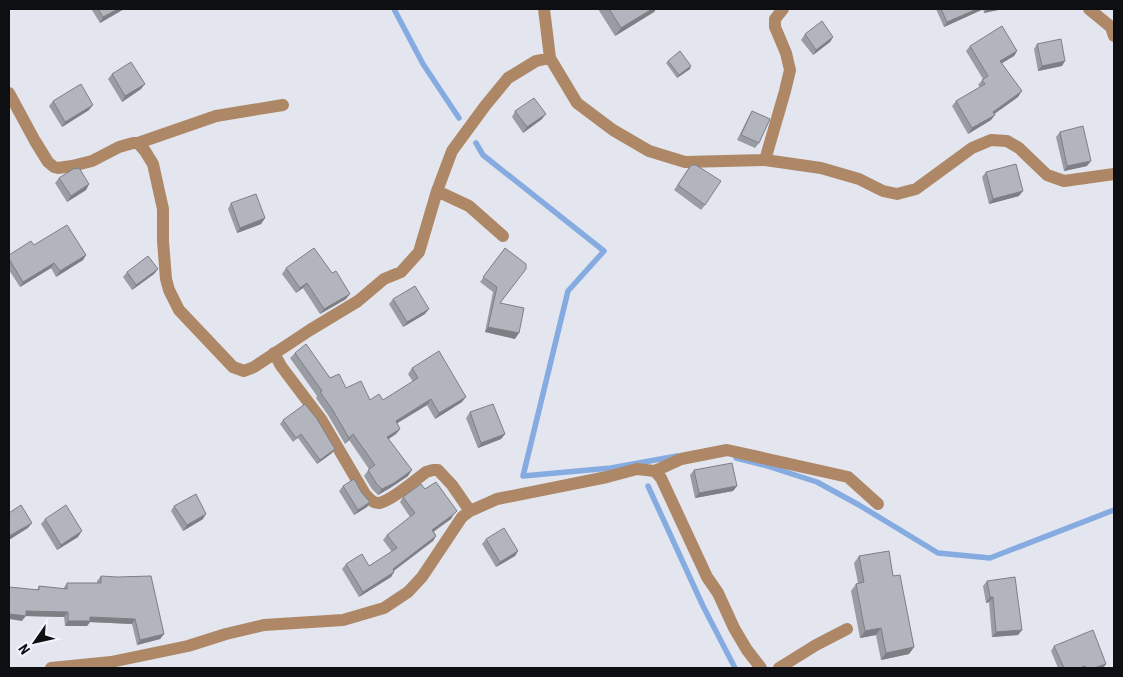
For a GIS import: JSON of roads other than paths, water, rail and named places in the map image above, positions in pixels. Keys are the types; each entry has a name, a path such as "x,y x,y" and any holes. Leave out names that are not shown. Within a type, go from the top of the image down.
{"street":[{"path":"544,9 550,58 577,103 613,130 649,151 686,162 764,160 821,168 859,179 883,191 897,194 916,189 972,148 991,140 1007,141 1019,148 1046,175 1064,182 1114,174"},
{"path":"764,160 790,70 786,53 775,27 775,19 782,9"},
{"path":"1089,9 1112,27 1114,36"},
{"path":"138,144 153,164 163,209 163,242 166,279 169,290 179,310 233,367 244,371 254,367 358,301 384,279 401,272 420,252 437,191 452,151 508,78 536,62 550,58"},
{"path":"9,93 48,162 58,168 92,160 133,143 138,144 216,116 283,105"},
{"path":"437,191 469,206 503,236"},
{"path":"274,353 281,366 321,418 365,494 372,501 379,503 387,500 426,472 438,470 452,485 470,510"},
{"path":"51,668 111,662 188,646 264,625 343,620 384,608 408,592 422,577 462,517 470,510 497,499 637,470 655,470 681,460 728,450 848,477 878,504"},
{"path":"655,470 661,478 707,577 718,593 734,628 760,668"},
{"path":"779,668 816,645 847,629"}],"waterway":[{"path":"394,9 423,64 459,118"},
{"path":"476,143 483,155 604,251 568,291 523,476 611,468 677,456"},
{"path":"736,458 817,482 938,553 990,558 1114,510"},
{"path":"648,486 703,606 735,668"}]}
